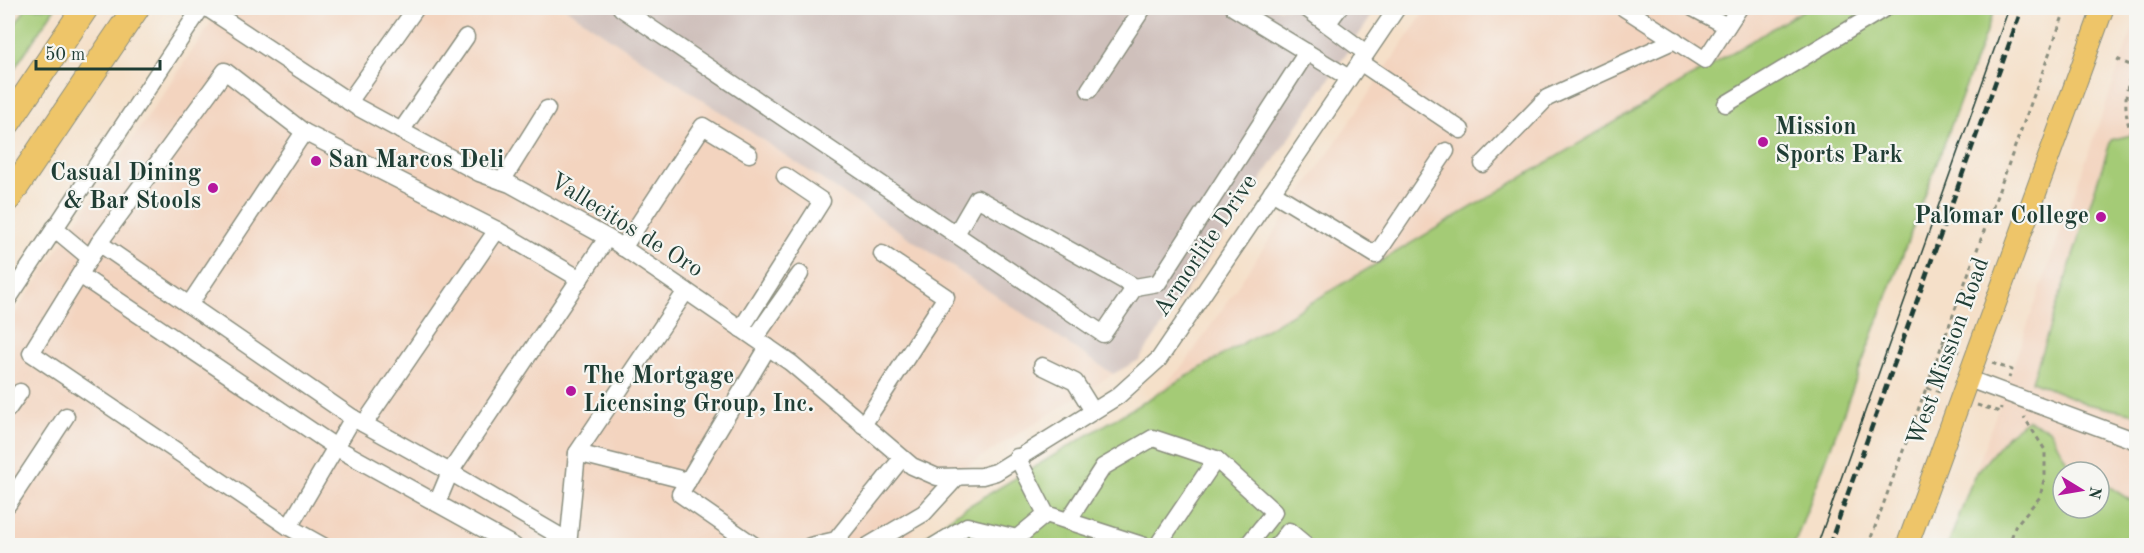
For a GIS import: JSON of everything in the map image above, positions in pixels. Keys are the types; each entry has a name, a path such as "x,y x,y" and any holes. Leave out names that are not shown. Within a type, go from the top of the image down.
{"highway":[{"path":"8,122 85,8"},
{"path":"8,198 136,8"},
{"path":"8,218 71,103"}],"main road":[{"name":"West Mission Road","path":"1907,546 1966,378 2103,8"}],"street":[{"path":"8,299 201,8"},
{"name":"Vallecitos de Oro","path":"207,8 349,102 479,172 502,181 623,248 791,363 912,466 937,477 982,476 996,472 1011,460"},
{"path":"349,102 416,8"},
{"path":"621,8 1103,334 1135,287"},
{"path":"1089,90 1143,8"},
{"path":"1234,8 1349,78"},
{"path":"1306,8 1363,57 1461,130"},
{"path":"1327,24 1339,8"},
{"name":"Armorlite Drive","path":"1011,460 1118,396 1159,359 1395,8"},
{"path":"1624,8 1705,60 1739,8"},
{"path":"1693,8 1727,26"},
{"path":"1726,104 1885,8"},
{"path":"401,130 466,36"},
{"path":"1483,164 1547,98 1675,40"},
{"path":"956,234 977,198 1135,287 1158,283 1306,52"},
{"path":"323,546 289,527 31,353 99,243 225,71 304,132 497,230 579,279"},
{"path":"502,181 547,109"},
{"path":"623,248 703,126 749,154"},
{"path":"189,305 304,132"},
{"path":"1272,192 1376,255 1446,151"},
{"path":"755,546 680,494 822,201 785,176"},
{"path":"54,228 90,258"},
{"path":"289,527 337,448 497,230"},
{"path":"437,503 450,472 607,238"},
{"path":"99,243 359,421 450,472 568,543 577,453 686,291"},
{"path":"863,425 946,297 882,254"},
{"path":"80,274 337,448 514,546"},
{"path":"755,338 800,274"},
{"path":"1042,366 1075,382 1093,411"},
{"path":"1966,378 2136,441"},
{"path":"8,410 20,392"},
{"path":"8,504 66,416"},
{"path":"1068,521 1103,467 1153,438 1216,459 1274,512 1247,546"},
{"path":"577,453 688,481"},
{"path":"810,546 836,540 902,458"},
{"path":"1157,546 1216,459"},
{"path":"1011,460 1046,514 1145,546"},
{"path":"868,546 924,513 957,477"},
{"path":"934,546 966,526 1017,537 1046,514"},
{"path":"1277,546 1289,531 1307,546"}],"path":[{"path":"1868,546 2066,8"},
{"path":"2117,59 2130,65 2132,72 2124,109 2131,134 2136,133"},
{"path":"2009,546 2015,526 2040,497 2045,475 2045,450 2023,415"}],"shaded area":[{"path":"221,8 565,8 1113,374 928,491 907,545 8,546 8,324"},
{"path":"565,8 1377,8 1139,360 1113,374"},
{"path":"1427,8 1807,8 1152,397 1184,365"},
{"name":"Palomar College","path":"2136,19 2136,545 1948,546 1974,476"}],"green space":[{"path":"26,8 55,8 8,78 8,35"},
{"name":"Mission Sports Park","path":"1807,8 1995,8 1794,545 914,546 955,514"},
{"path":"2131,135 2136,137 2136,414 2087,404 2032,381 2111,140"},
{"path":"2027,420 2049,429 2066,460 2051,460 2051,520 2111,520 2111,488 2136,504 2136,545 1948,545 1974,476 2009,434"}],"tram line":[{"path":"1817,546 2009,8"}],"railway":[{"path":"1829,546 2022,8"}],"place":[{"name":"Mission Sports Park","path":"1763,142"},
{"name":"San Marcos Deli","path":"316,161"},
{"name":"Casual Dining & Bar Stools","path":"213,188"},
{"name":"Palomar College","path":"2101,217"},
{"name":"The Mortgage Licensing Group, Inc.","path":"571,391"}]}
